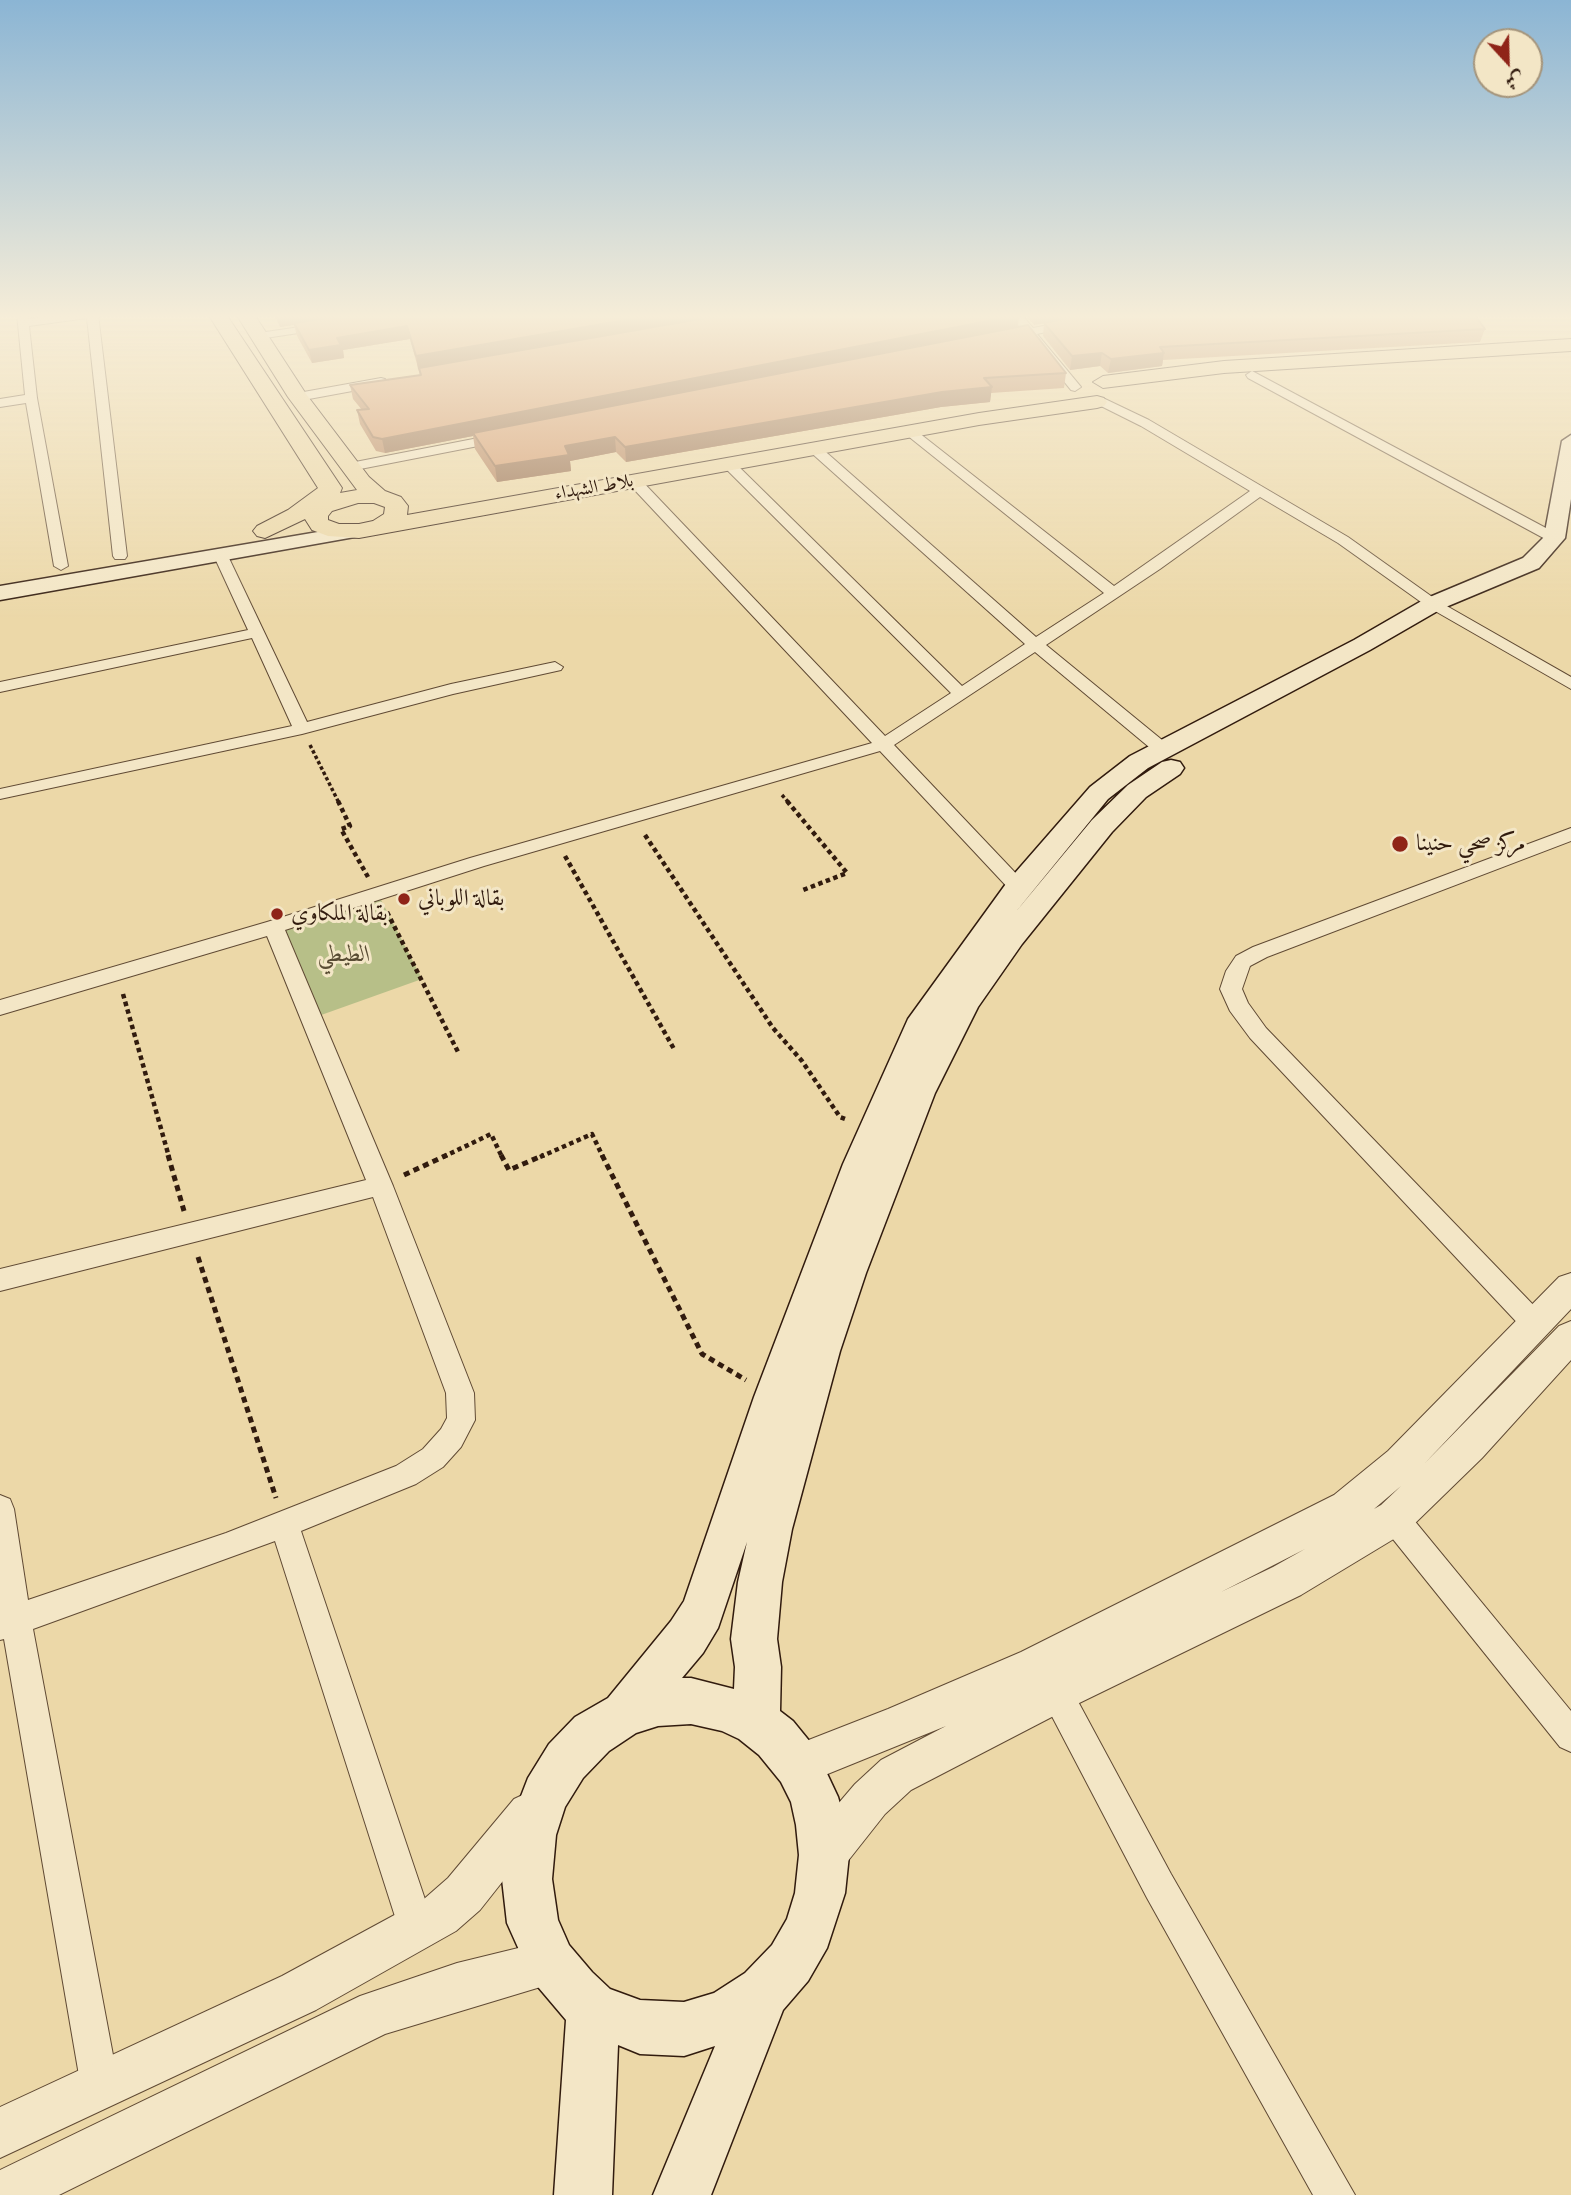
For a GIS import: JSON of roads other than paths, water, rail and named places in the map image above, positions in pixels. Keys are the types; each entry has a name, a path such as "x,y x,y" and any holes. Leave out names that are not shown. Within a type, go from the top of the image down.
{"main road":[{"path":"277,416 326,500"},
{"path":"314,416 369,486 393,502 398,511 395,517 370,529 336,531 320,525 316,515 326,500"},
{"name":"بلاط الشهداء","path":"0,593 370,529 428,508 941,416"},
{"name":"بلاط الشهداء","path":"326,500 348,497 369,486 428,508 634,481 998,416"},
{"path":"624,1714 687,1637 702,1612 774,1397 874,1133 924,1019 1018,887 1099,793 1161,748 1362,645 1549,569 1563,536 1571,441"},
{"path":"0,576 265,531 326,500"},
{"path":"756,1722 758,1667 754,1639 760,1582 771,1529 821,1351 847,1273 914,1104 964,1003 1019,926 1102,826 1137,791 1180,761 1305,693 1372,663 1445,610"},
{"path":"691,1701 725,1708 756,1722 776,1738 798,1765 814,1797 821,1825 824,1855 820,1893 809,1930 790,1963 764,1992 726,2016 684,2029 640,2027 593,2009 573,1991 551,1963 533,1923 527,1879 531,1835 545,1795 566,1761 592,1734 624,1714 657,1703 691,1701"},
{"path":"682,2195 764,1992"},
{"path":"583,2195 593,2009"}],"street":[{"path":"35,416 61,566"},
{"path":"103,416 120,556"},
{"path":"1136,416 1258,492 1343,540 1445,610 1571,684"},
{"path":"1332,416 1563,536"},
{"path":"909,432 1114,593"},
{"path":"369,486 514,435"},
{"path":"814,449 1036,645 1161,748"},
{"path":"729,465 961,694"},
{"path":"634,481 1018,887"},
{"path":"0,1007 883,745 1114,593 1258,492"},
{"path":"220,554 302,729"},
{"path":"0,687 255,633"},
{"path":"0,794 302,729 451,689 555,667"},
{"path":"1534,1323 1258,1032 1238,1006 1231,989 1242,961 1260,952 1571,834"},
{"path":"8,1622 285,1524 407,1475 433,1458 451,1438 461,1420 460,1393 381,1186 335,1080 274,926"},
{"path":"0,1280 381,1186"},
{"path":"798,1765 894,1728 1035,1666 1347,1507 1401,1463 1571,1287"},
{"path":"824,1855 870,1799 896,1775 1056,1692 1287,1581 1394,1518 1469,1446 1571,1336"},
{"path":"0,1509 8,1622 100,2087"},
{"path":"1394,1518 1571,1736"},
{"path":"285,1524 417,1929"},
{"path":"1056,1692 1160,1886 1335,2195"},
{"path":"0,2133 299,1993 440,1915 490,1866 545,1795"},
{"path":"4,2195 377,2013 457,1987 551,1963"}],"place":[{"name":"مركز صحي حنينا","path":"1400,844"},
{"name":"بقالة اللوباني","path":"404,899"},
{"name":"بقالة الملكاوي","path":"277,914"}],"park label":[{"name":"الطيطي","path":"344,955"}]}
